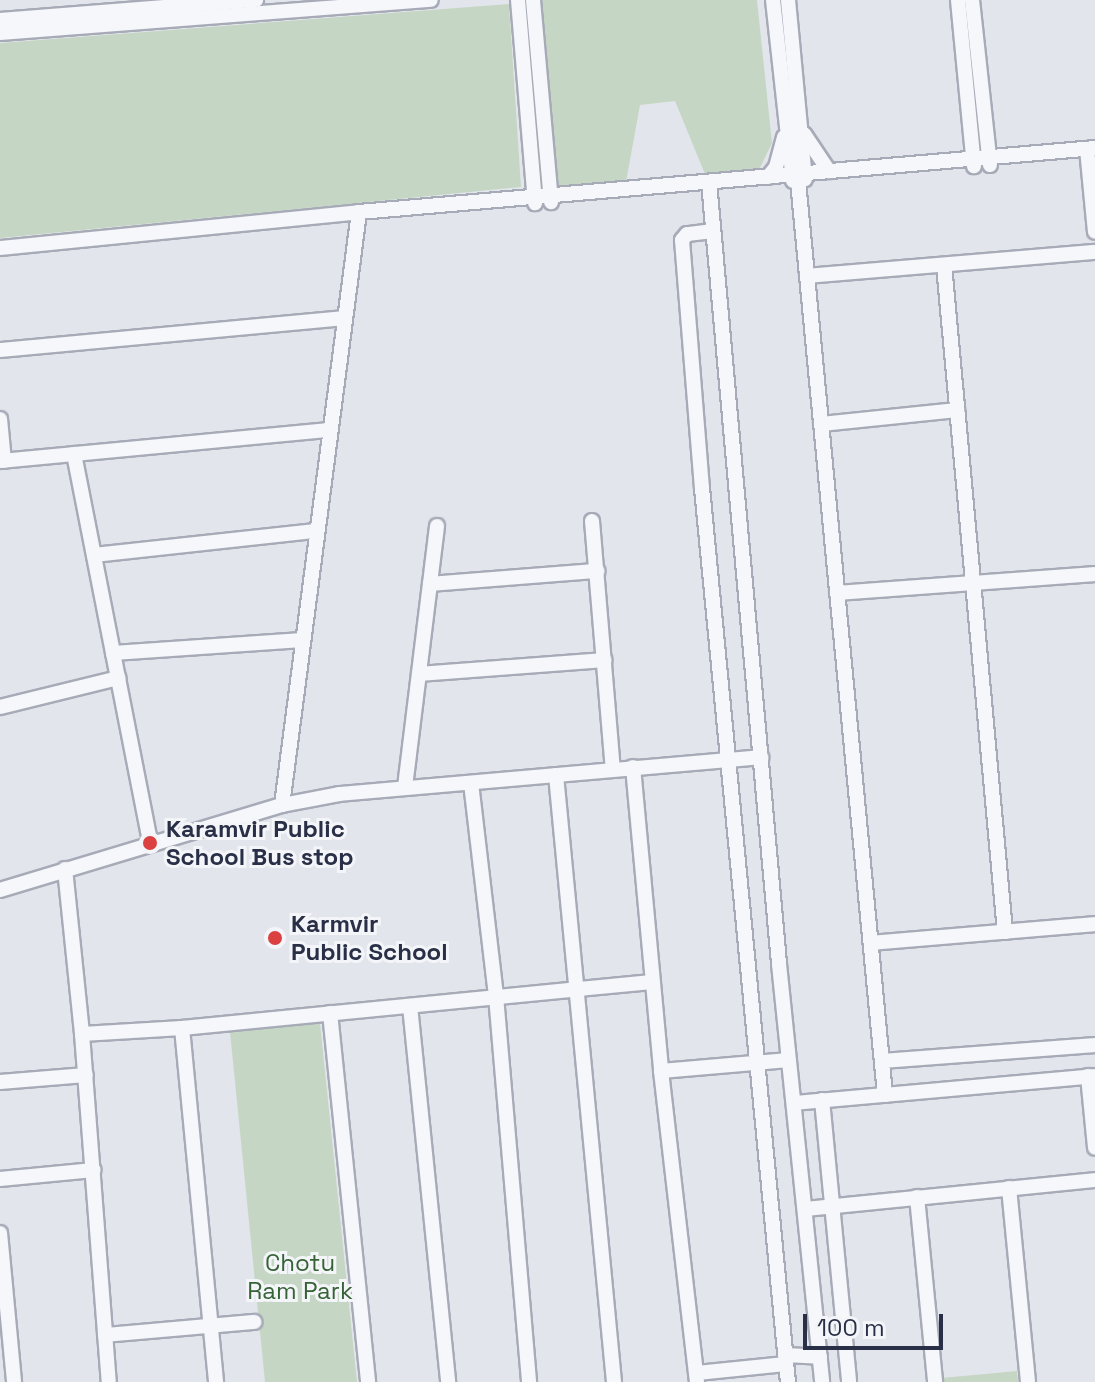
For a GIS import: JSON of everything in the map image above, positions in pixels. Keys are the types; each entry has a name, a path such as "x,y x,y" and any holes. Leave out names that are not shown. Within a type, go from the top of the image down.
{"street":[{"path":"0,20 256,0"},
{"path":"0,33 431,0"},
{"path":"518,0 543,200"},
{"path":"533,0 543,200"},
{"path":"773,0 799,178 885,1095"},
{"path":"768,177 776,167 793,122 788,0"},
{"path":"958,0 974,162"},
{"path":"972,0 990,161"},
{"path":"793,122 829,171"},
{"path":"954,160 971,131"},
{"path":"987,132 1006,156"},
{"path":"990,161 1006,156 1091,152"},
{"path":"0,248 1091,152"},
{"path":"1091,152 1095,232"},
{"path":"709,185 954,160 974,162"},
{"path":"709,185 789,1060 822,1382"},
{"path":"0,255 358,216"},
{"path":"282,805 358,216"},
{"path":"713,231 687,234 682,240 788,1382"},
{"path":"807,276 1095,252"},
{"path":"944,265 1005,932"},
{"path":"0,350 344,318"},
{"path":"821,424 957,410"},
{"path":"0,419 2,461 328,430"},
{"path":"74,454 150,843"},
{"path":"592,521 613,769"},
{"path":"405,787 437,526"},
{"path":"94,555 316,531"},
{"path":"430,584 597,571"},
{"path":"837,593 1095,574"},
{"path":"113,653 303,640"},
{"path":"419,674 604,660"},
{"path":"0,707 118,678"},
{"path":"0,890 282,805 339,794 761,757"},
{"path":"633,767 661,1071 697,1378 786,1359 820,1357"},
{"path":"556,775 614,1382"},
{"path":"471,783 496,996 529,1382"},
{"path":"65,869 86,1075 109,1382"},
{"path":"871,943 1095,924"},
{"path":"82,1034 182,1028 652,982"},
{"path":"410,1006 448,1382"},
{"path":"330,1013 368,1382"},
{"path":"182,1028 216,1382"},
{"path":"882,1061 1095,1045"},
{"path":"661,1071 789,1060"},
{"path":"0,1082 86,1075"},
{"path":"794,1103 1092,1076 1095,1148"},
{"path":"822,1100 849,1382"},
{"path":"0,1179 94,1170"},
{"path":"805,1209 1095,1180"},
{"path":"1009,1188 1028,1382"},
{"path":"917,1197 935,1382"},
{"path":"0,1233 14,1382"},
{"path":"105,1335 254,1322"}],"green space":[{"path":"541,0 757,0 772,143 758,172 707,179 675,101 640,105 626,182 556,190"},
{"path":"509,4 521,187 0,238 0,43"},
{"name":"Chotu Ram Park","path":"320,1023 357,1382 265,1382 230,1032"},
{"path":"1017,1371 1018,1382 942,1382 941,1378"}],"place":[{"name":"Karamvir Public School Bus stop","path":"150,843"},
{"name":"Karmvir Public School","path":"275,938"}]}
